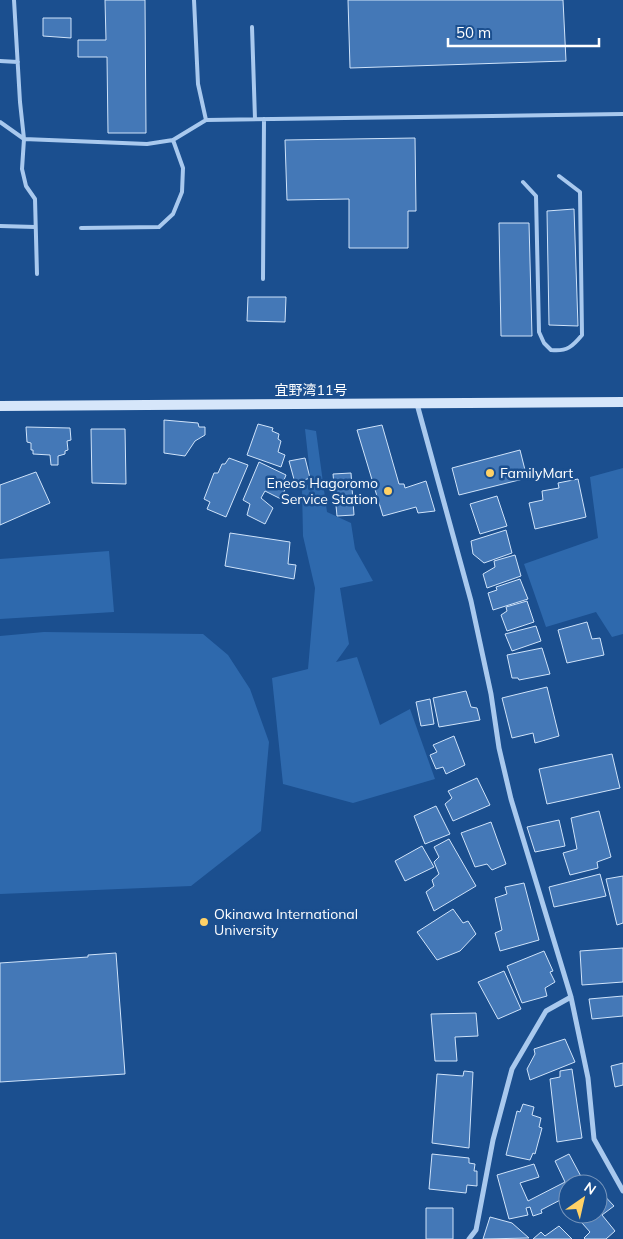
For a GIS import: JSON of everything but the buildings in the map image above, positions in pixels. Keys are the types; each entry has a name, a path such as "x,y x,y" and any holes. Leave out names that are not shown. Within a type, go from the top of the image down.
{"street":[{"name":"宜野湾11号","path":"0,406 623,402"},
{"path":"417,403 471,601 492,694 499,748 511,799 571,997 588,1078 594,1139 623,1191"},
{"path":"469,1239 476,1230 493,1140 512,1069 546,1010 571,997"}],"lane":[{"path":"14,0 24,139 22,169 26,186 35,199 37,274"},
{"path":"194,0 198,84 206,120"},
{"path":"252,27 255,119"},
{"path":"0,62 18,62"},
{"path":"0,122 24,139 146,144 173,140 206,120 623,114"},
{"path":"263,279 264,119"},
{"path":"81,228 159,227 174,214 182,192 182,168 173,140"},
{"path":"523,182 536,196 540,332 544,343 551,350 566,350 574,345 582,335 580,192 559,176"},
{"path":"0,226 35,227"}],"shaded area":[{"path":"305,429 316,431 327,512 351,523 355,549 373,581 340,588 349,644 336,662 357,657 380,725 410,709 435,779 353,803 283,784 272,678 308,669 315,588 303,536 302,488 311,483"},
{"path":"623,468 623,634 612,637 596,612 546,627 524,564 598,538 590,477"},
{"path":"109,551 114,612 0,619 0,559"},
{"path":"44,632 203,634 228,655 250,689 269,742 261,831 191,886 0,894 0,636"}],"place":[{"name":"FamilyMart","path":"490,473"},
{"name":"Eneos Hagoromo Service Station","path":"388,491"},
{"name":"Okinawa International University","path":"204,922"}]}
